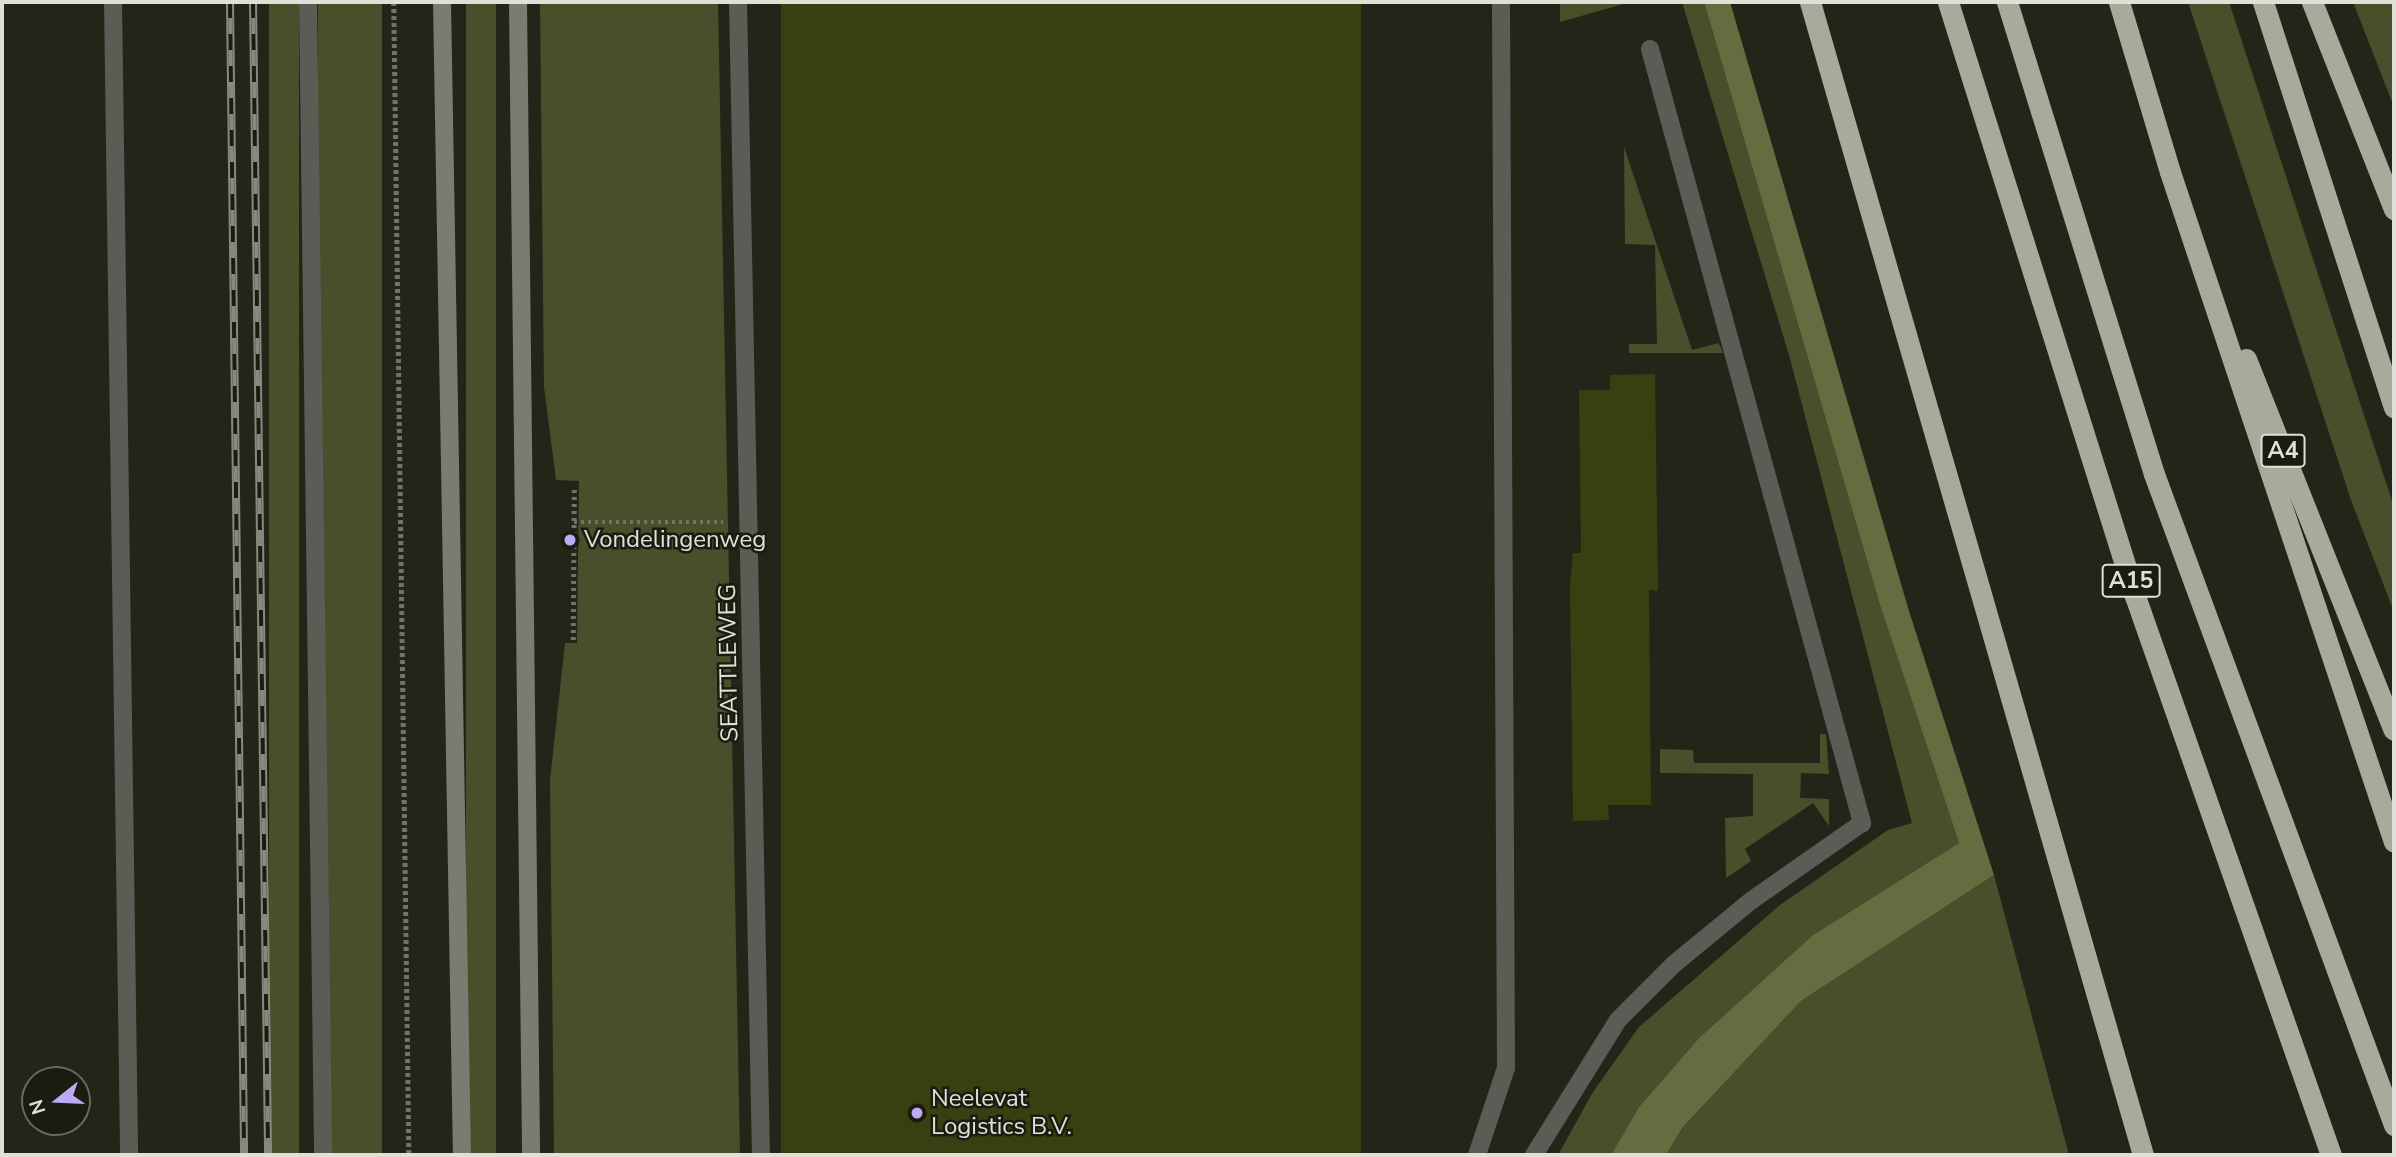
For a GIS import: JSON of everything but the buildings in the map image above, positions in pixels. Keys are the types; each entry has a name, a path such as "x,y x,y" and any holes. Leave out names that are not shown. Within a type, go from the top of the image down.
{"highway":[{"path":"1811,2 2143,1155"},
{"name":"A15","path":"1948,2 2135,596 2331,1155"},
{"name":"A15","path":"2007,2 2154,474 2394,1125"},
{"path":"2119,2 2170,173 2394,842"},
{"path":"2263,2 2394,407"},
{"path":"2312,2 2394,209"},
{"name":"A4","path":"2170,173 2394,730"}],"main road":[{"path":"442,2 462,1155"},
{"path":"518,2 531,1155"}],"street":[{"path":"113,2 129,1155"},
{"path":"309,2 323,1155"},
{"name":"SEATTLEWEG","path":"738,2 761,1155"},
{"path":"1477,1155 1506,1068 1501,2"},
{"path":"1534,1155 1618,1020 1674,964 1752,900 1862,823 1650,49"}],"path":[{"path":"394,2 409,1155"},
{"path":"573,640 574,486"},
{"path":"573,522 750,522"}],"shaded area":[{"path":"269,2 299,2 299,1155 269,1155"},
{"path":"318,2 382,2 382,1155 318,1155"},
{"path":"466,2 496,2 496,1155 466,1155"},
{"path":"540,2 718,2 740,1155 554,1155 550,780 565,643 577,643 579,481 556,480 544,387"},
{"path":"1560,2 1630,2 1560,22"},
{"path":"1682,2 1704,2 1880,605 1959,843 1813,935 1699,1038 1639,1107 1611,1155 1558,1155 1593,1092 1639,1027 1780,905 1888,830 1912,823 1789,355"},
{"path":"1704,2 1730,2 1909,611 1994,875 1801,1001 1683,1127 1666,1155 1611,1155 1639,1107 1699,1038 1813,935 1959,843 1880,605"},
{"path":"2188,2 2229,2 2394,507 2394,612 2351,500"},
{"path":"2353,2 2394,2 2394,107"},
{"path":"1624,147 1692,350 1719,343 1723,353 1629,353 1629,344 1657,344 1655,245 1625,244"},
{"path":"1820,734 1826,734 1829,774 1801,773 1800,798 1829,799 1829,826 1813,803 1745,849 1751,861 1726,878 1725,818 1753,816 1753,774 1660,773 1660,749 1693,750 1694,763 1820,763"},
{"path":"1994,875 2069,1155 1666,1155 1683,1127 1801,1001"}],"railway":[{"path":"230,2 244,1155"},
{"path":"253,2 268,1155"}],"place":[{"name":"Vondelingenweg","path":"570,540"},
{"name":"Neelevat Logistics B.V.","path":"917,1113"}]}
